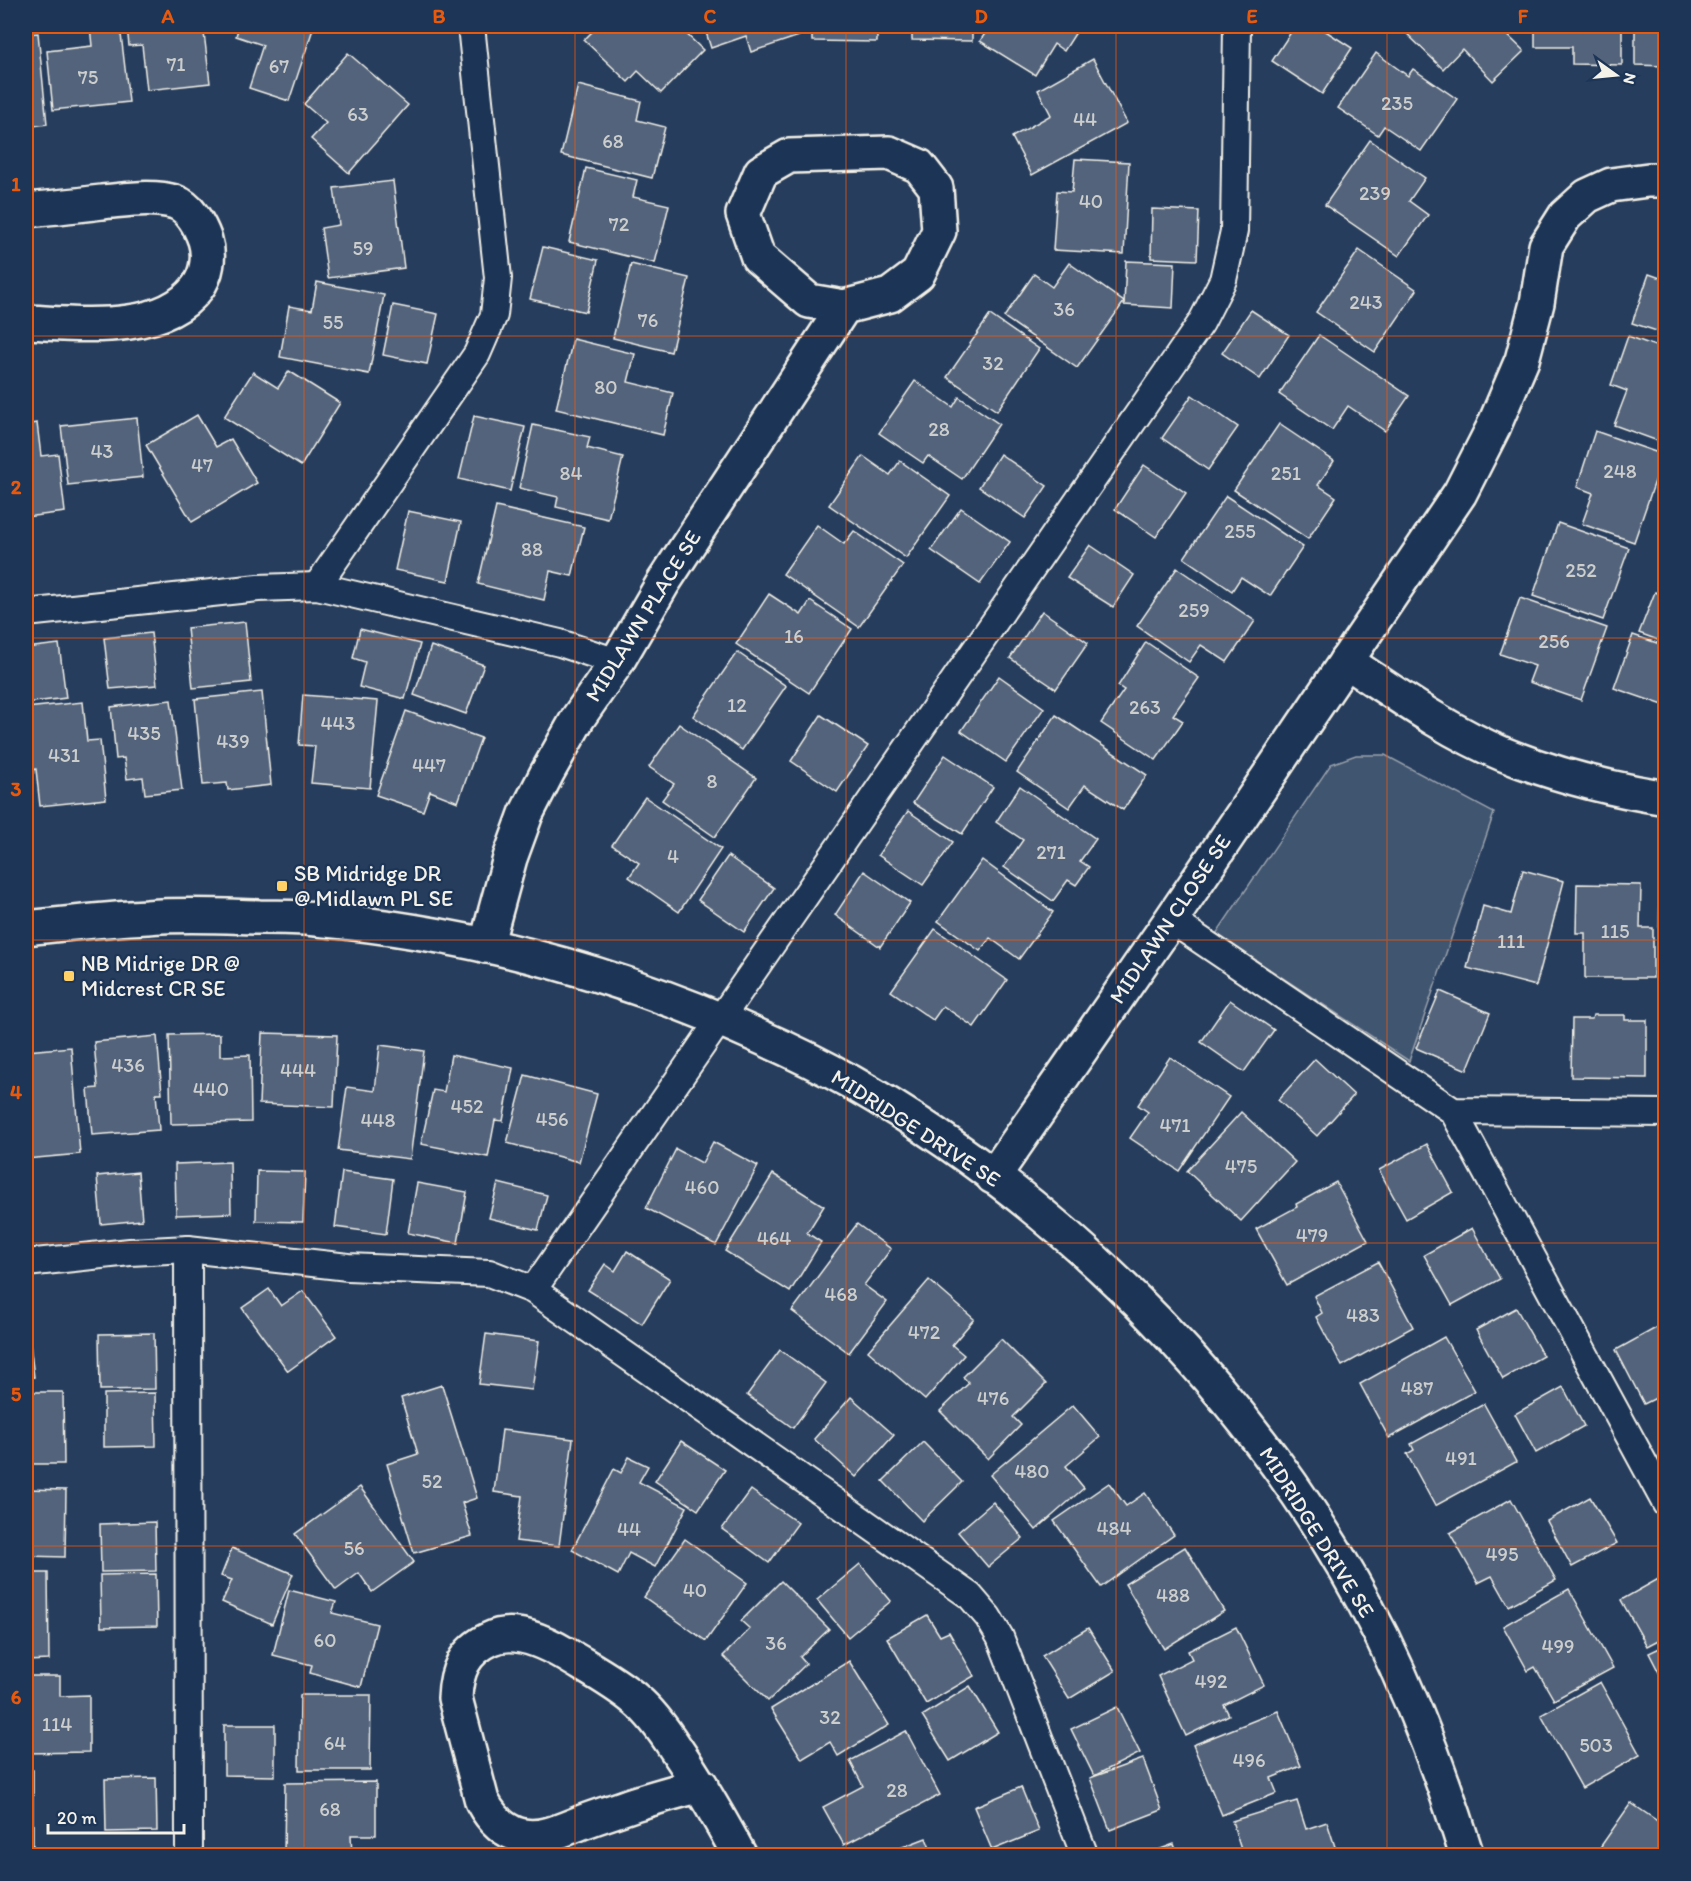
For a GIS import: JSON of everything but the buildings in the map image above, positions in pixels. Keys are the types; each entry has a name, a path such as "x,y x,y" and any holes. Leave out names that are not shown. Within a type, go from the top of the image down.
{"street":[{"path":"889,153 919,166 936,188 939,231 918,274 890,295 844,307 809,301 759,257 743,214 761,172 789,156 889,153"},
{"name":"MIDLAWN CLOSE SE","path":"993,1177 1171,920 1460,494 1493,428 1522,360 1537,303 1546,246 1565,216 1587,196 1611,185 1665,180"},
{"path":"26,210 132,200 160,199 178,203 192,215 201,229 207,246 207,264 202,281 192,294 178,306 148,318 104,325 26,322"},
{"name":"MIDLAWN PLACE SE","path":"486,946 510,858 526,814 547,773 578,718 617,662 663,583 844,307"},
{"path":"1346,661 1437,720 1502,753 1595,784 1665,798"},
{"name":"MIDRIDGE DRIVE SE","path":"26,928 151,916 312,918 417,931 486,946 563,965 655,993 721,1020 794,1052 851,1082 931,1132 1053,1224 1159,1322 1258,1439 1299,1496 1347,1573 1390,1655 1417,1713 1467,1856"},
{"path":"701,1785 627,1807 555,1833 525,1836 511,1832 499,1825 489,1814 482,1801 455,1698 460,1668 468,1654 480,1644 495,1637 510,1634 548,1644 598,1673 637,1701 662,1728 701,1785 740,1856"}],"lane":[{"path":"317,586 477,354 494,315 498,278 471,26"},
{"path":"533,1290 1194,333 1210,306 1223,280 1234,231 1237,26"},
{"path":"26,613 258,588 317,586 560,643 617,662"},
{"path":"1171,920 1452,1111 1665,1504"},
{"path":"1452,1111 1665,1113"},
{"path":"188,1249 189,1856"},
{"path":"26,1263 130,1252 188,1249 348,1267 489,1273 533,1290 970,1596 988,1617 1000,1637 1085,1856"}],"shaded area":[{"path":"1356,755 1385,755 1494,813 1409,1061 1216,934 1331,764"}],"place":[{"name":"SB Midridge DR @ Midlawn PL SE","path":"282,886"},
{"name":"NB Midrige DR @ Midcrest CR SE","path":"69,976"}]}
